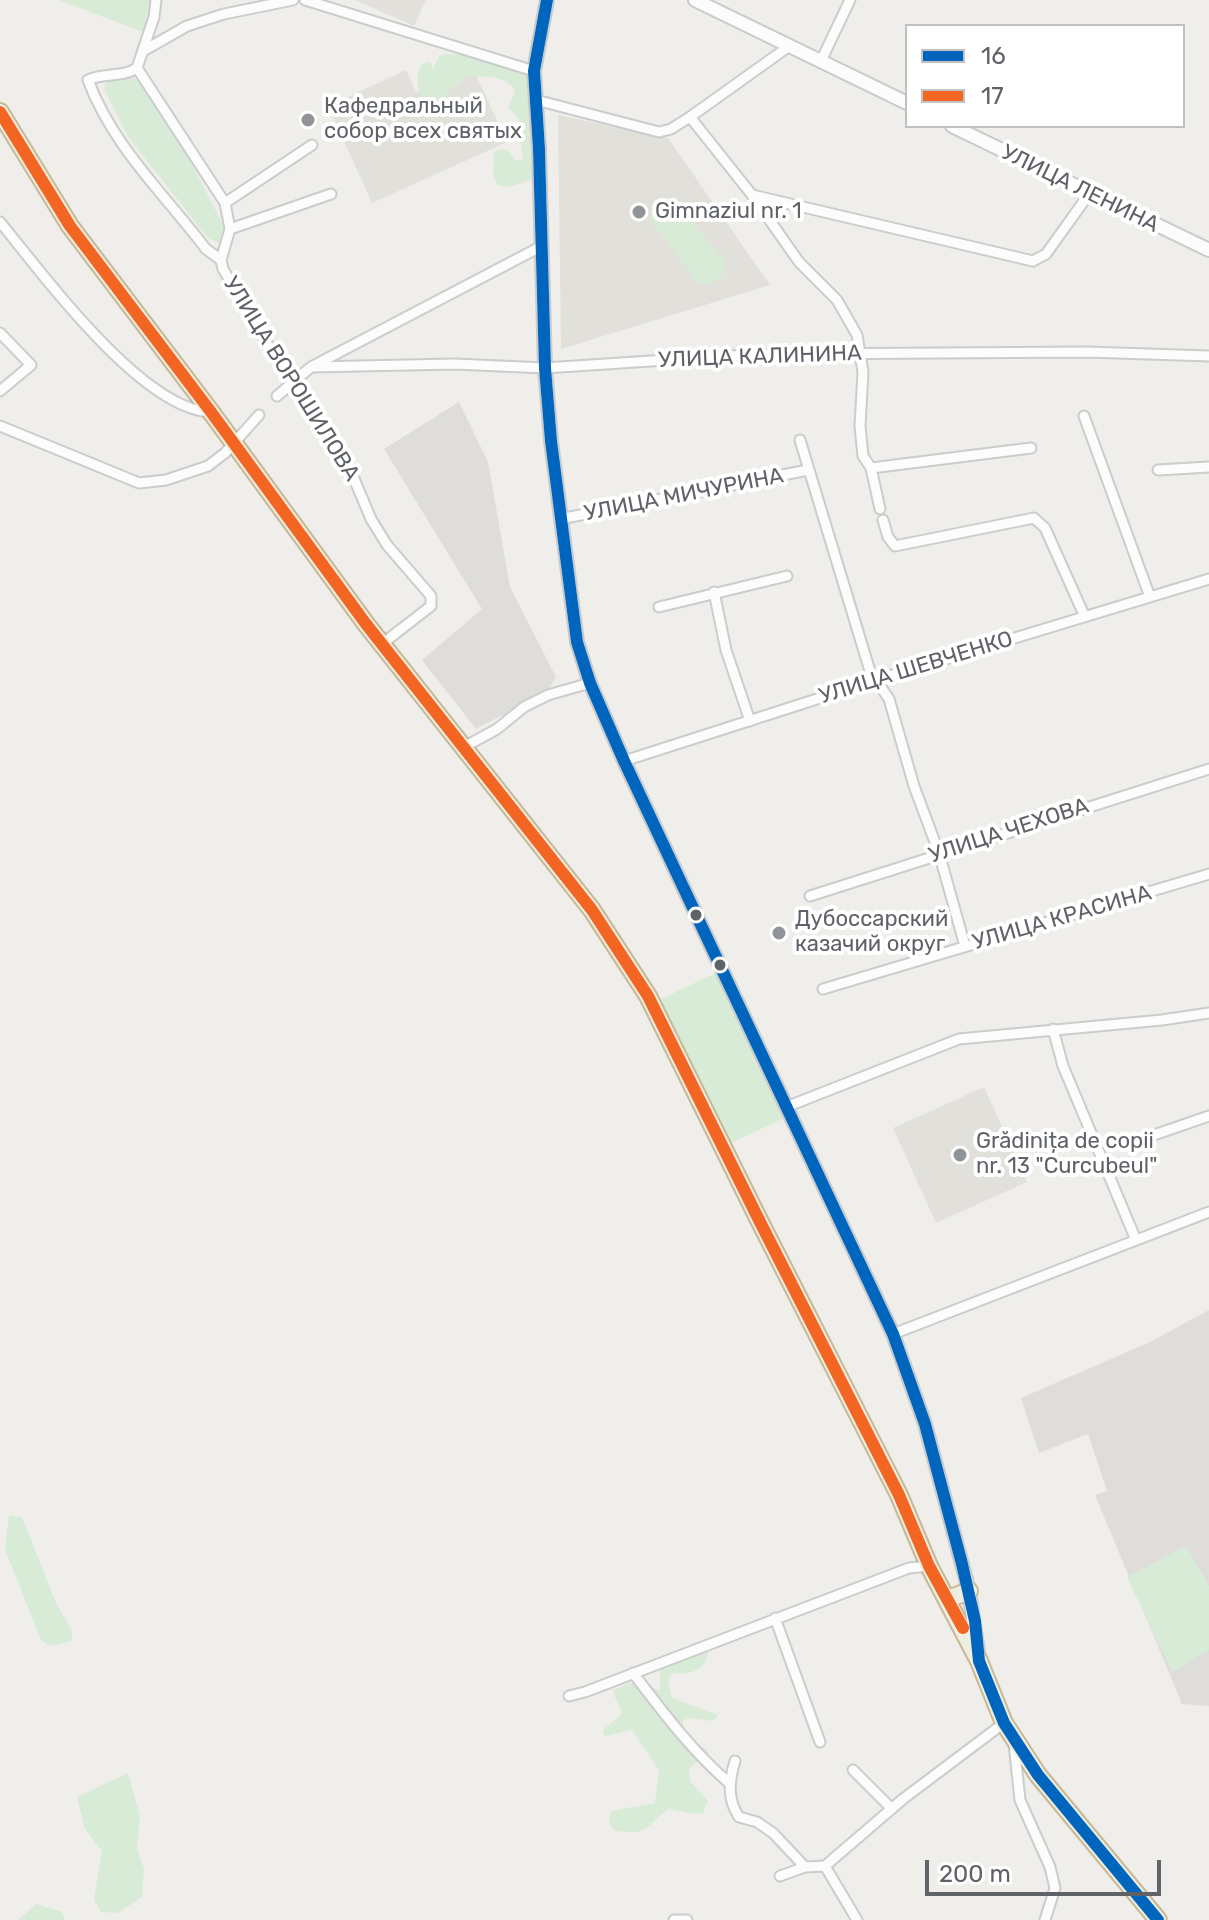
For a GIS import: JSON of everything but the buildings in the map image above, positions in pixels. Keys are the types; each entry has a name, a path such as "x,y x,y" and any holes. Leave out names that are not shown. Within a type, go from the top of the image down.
{"highway":[{"path":"0,112 70,226 382,644 592,910 662,1020 759,1220 899,1495 929,1566 979,1661 1014,1741 1038,1775 1158,1920"},
{"path":"948,1599 969,1591"}],"street":[{"path":"137,68 154,17 156,0"},
{"path":"143,51 187,26 224,14 293,0"},
{"path":"305,0 534,71"},
{"path":"547,0 534,71 545,368 560,519 577,642 590,683 624,761 893,1334 925,1424 969,1591 979,1661"},
{"path":"695,0 905,102"},
{"path":"821,61 850,0"},
{"path":"536,100 659,132 671,129 690,117 788,47"},
{"name":"УЛИЦА ВОРОШИЛОВА","path":"221,260 206,249 132,158 98,107 88,80 101,75 126,74 137,68 225,203 230,229 221,260 223,269 268,345 295,379 347,462 371,519 387,545 431,596 431,606 382,644"},
{"path":"690,117 752,195 799,262 837,300 857,335 861,353 860,426 863,456 871,468 880,509"},
{"name":"УЛИЦА ЛЕНИНА","path":"956,128 1209,250"},
{"path":"225,203 312,145"},
{"path":"230,229 331,194"},
{"path":"752,195 1033,261 1046,254 1089,194"},
{"path":"0,222 93,332 123,362 153,388 177,403 197,412 211,412"},
{"path":"277,396 311,367 542,246"},
{"path":"0,333 31,365 0,391"},
{"name":"УЛИЦА КАЛИНИНА","path":"311,367 455,364 545,368 726,356 861,353 1087,352 1209,356"},
{"path":"0,426 139,483 166,480 208,466 225,453 259,415"},
{"path":"1084,416 1150,597"},
{"path":"800,440 874,680 889,699 914,786 939,853 965,946"},
{"path":"871,468 1031,448"},
{"path":"1158,470 1209,467"},
{"name":"УЛИЦА МИЧУРИНА","path":"560,519 808,470"},
{"path":"883,520 892,545 899,545 1034,518 1045,528 1085,617"},
{"path":"659,607 787,576"},
{"name":"УЛИЦА ШЕВЧЕНКО","path":"624,761 874,680 1209,579"},
{"path":"714,592 726,650 750,721"},
{"path":"464,747 497,729 524,707 548,695 590,683"},
{"name":"УЛИЦА ЧЕХОВА","path":"810,896 1209,769"},
{"name":"УЛИЦА КРАСИНА","path":"823,989 1209,874"},
{"path":"786,1107 959,1039 1209,1013"},
{"path":"1053,1029 1063,1066 1091,1138 1136,1240"},
{"path":"1148,1137 1209,1116"},
{"path":"893,1334 1209,1212"},
{"path":"569,1696 909,1568 929,1566"},
{"path":"775,1618 820,1742"},
{"path":"633,1673 678,1731 728,1782"},
{"path":"780,1876 805,1867 825,1866 892,1809 1004,1723"},
{"path":"1014,1741 1020,1800 1050,1867 1055,1888 1045,1920"},
{"path":"735,1761 728,1782 731,1800 739,1817 757,1822 773,1833 805,1867"},
{"path":"853,1770 892,1809"},
{"path":"1017,1781 1029,1775 1038,1775"},
{"path":"825,1866 857,1920"},
{"path":"674,1920 687,1920"}],"shaded area":[{"path":"355,0 426,0 414,26"},
{"path":"472,66 507,142 372,203 328,106 406,70 416,92"},
{"name":"Gimnaziul nr. 1","path":"558,115 668,138 770,285 561,349"},
{"path":"459,402 488,462 510,587 556,677 547,692 476,729 422,660 482,609 384,449"},
{"name":"Grădinița de copii nr. 13 \"Curcubeul\"","path":"984,1087 1027,1182 936,1223 893,1128"},
{"path":"1209,1310 1209,1706 1182,1704 1095,1495 1107,1491 1088,1434 1039,1453 1021,1398 1150,1342"}],"green space":[{"path":"59,0 150,0 143,32"},
{"path":"464,55 526,72 530,81 533,179 510,187 497,185 493,174 494,152 501,149 508,151 515,160 523,161 518,118 508,107 515,93 508,83 496,78 469,76 425,107 418,85 420,69 423,63 430,62 433,69 439,56"},
{"path":"108,79 137,80 158,105 223,225 222,245 208,238 128,137 104,88"},
{"path":"676,201 725,261 724,273 715,283 705,284 696,280 650,220 656,206"},
{"path":"716,973 784,1118 729,1144 659,1000"},
{"path":"9,1515 22,1517 56,1603 72,1630 72,1641 50,1646 41,1640 5,1549"},
{"path":"1186,1546 1209,1586 1209,1650 1172,1672 1127,1577"},
{"path":"702,1651 708,1652 700,1668 672,1673 668,1680 672,1698 718,1715 713,1721 688,1718 683,1721 683,1733 689,1747 704,1748 709,1753 689,1768 690,1781 708,1801 703,1813 668,1809 639,1831 613,1830 609,1820 611,1811 655,1803 659,1770 632,1730 604,1736 603,1730 622,1714 613,1690 634,1682 660,1690 660,1670"},
{"path":"128,1773 140,1816 137,1849 144,1869 142,1897 118,1913 101,1912 94,1900 102,1851 85,1829 77,1797"},
{"path":"36,1904 62,1912 65,1920 18,1920"}],"transit line":[{"name":"16","path":"547,0 534,71 545,368 551,441 577,642 590,683 893,1334 925,1424 962,1564 975,1621 979,1661 1004,1723 1038,1775 1158,1920"},
{"name":"17","path":"0,112 70,226 366,624 592,910 648,996 899,1495 929,1566 963,1628"}],"place":[{"name":"Кафедральный собор всех святых","path":"308,120"},
{"name":"Gimnaziul nr. 1","path":"639,212"},
{"name":"Дубоссарский казачий округ","path":"779,933"},
{"name":"Grădinița de copii nr. 13 \"Curcubeul\"","path":"960,1155"}]}
